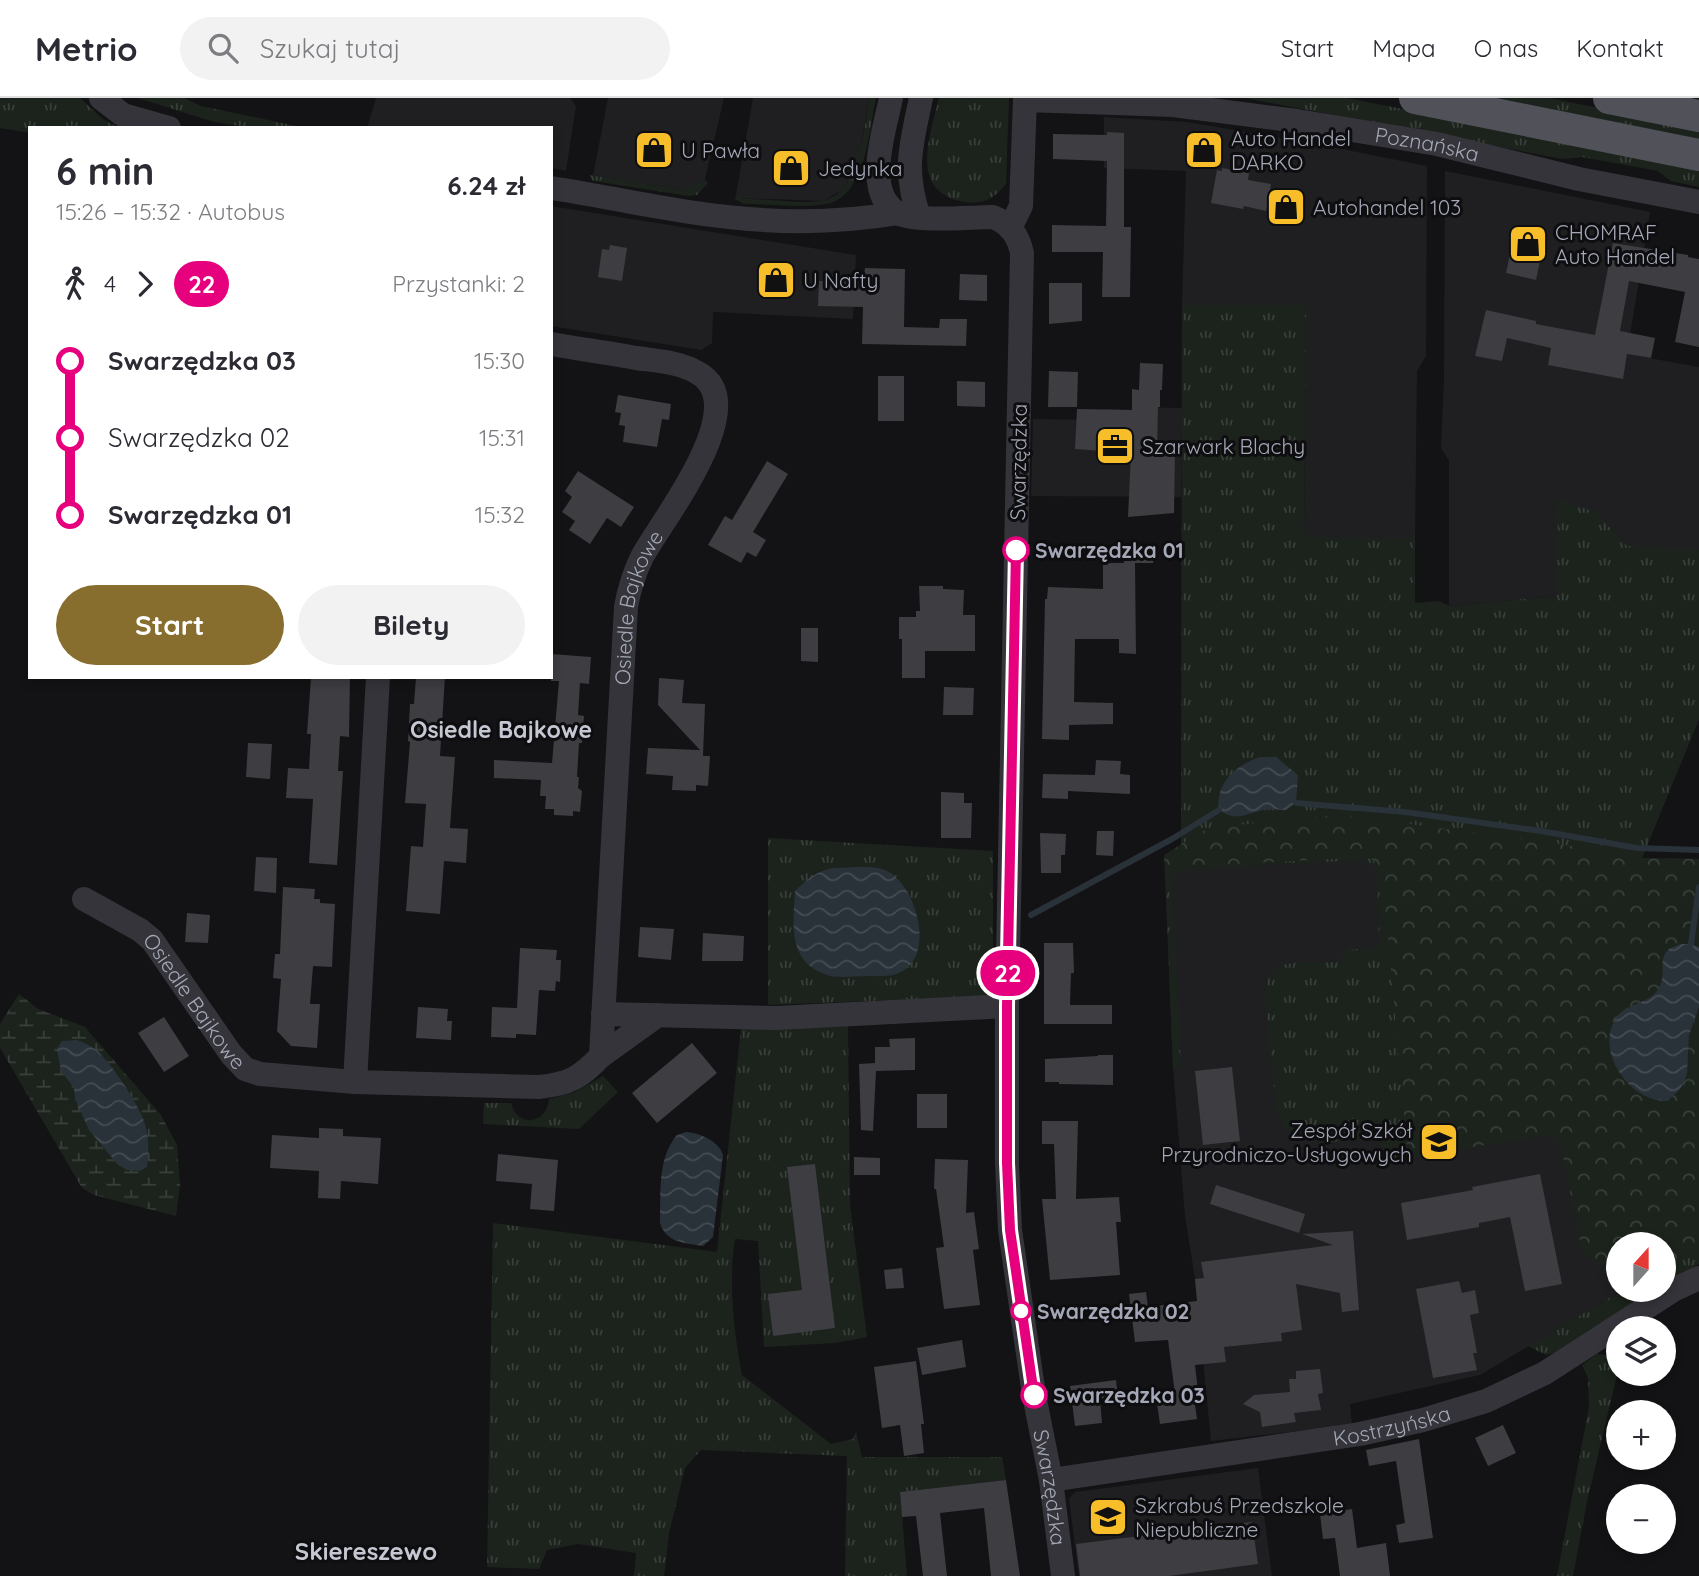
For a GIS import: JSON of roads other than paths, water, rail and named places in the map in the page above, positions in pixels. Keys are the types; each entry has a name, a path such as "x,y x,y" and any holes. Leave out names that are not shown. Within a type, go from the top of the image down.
{"main road":[{"name":"Poznańska","path":"1415,98 1699,155"},
{"path":"1609,98 1699,116"}],"street":[{"path":"101,98 124,115 162,126"},
{"path":"891,98 878,158 877,181 885,201 909,215"},
{"path":"909,215 911,193 908,169 921,98"},
{"name":"Poznańska","path":"1010,228 1021,206 1025,100 1162,104 1297,121 1437,144 1579,179 1699,202"},
{"path":"553,188 750,219 802,220 909,215 993,218 1003,221 1010,228"},
{"name":"Swarzędzka","path":"1010,228 1019,238 1021,253 1007,1006 1007,1163 1010,1230 1033,1385 1051,1480 1063,1576"},
{"name":"Osiedle Bajkowe","path":"553,344 678,364 700,373 716,396 715,421 706,447 694,472 643,556 629,591 626,607 601,1056"},
{"path":"355,1082 378,679"},
{"name":"Osiedle Bajkowe","path":"84,899 141,930 152,940 231,1054 245,1069 260,1074 355,1082 539,1087 559,1085 575,1080 601,1056 658,1015"},
{"path":"603,1014 777,1018 1007,1006"},
{"name":"Kostrzyńska","path":"1051,1480 1360,1434 1423,1420 1486,1401 1545,1373 1675,1289 1699,1278"}],"water":[{"path":"1276,757 1298,775 1296,803 1286,810 1266,809 1241,816 1230,816 1219,810 1220,791 1229,776 1251,760"},
{"path":"832,868 879,868 895,877 904,887 917,915 919,944 915,957 904,971 889,976 834,977 806,963 796,942 794,930 795,891 812,876"},
{"path":"1681,944 1699,947 1699,1007 1689,1035 1687,1074 1681,1088 1668,1101 1641,1093 1619,1072 1610,1044 1611,1030 1621,1012 1648,999 1657,991 1661,984 1663,957 1666,952"},
{"path":"77,1040 95,1049 109,1063 143,1117 148,1157 147,1167 140,1171 127,1170 118,1165 89,1130 75,1099 74,1088 61,1071 57,1049 62,1041"},
{"path":"686,1132 708,1139 718,1146 723,1155 713,1237 703,1246 671,1238 660,1223 661,1177 666,1154 677,1135"}],"waterway":[{"path":"1296,803 1405,812 1637,848 1699,850"},
{"path":"1031,915 1172,839 1219,810"},
{"path":"1691,944 1699,887"}],"place":[{"name":"U Pawła","path":"654,150"},
{"name":"Auto Handel DARKO","path":"1204,150"},
{"name":"Jedynka","path":"791,168"},
{"name":"Autohandel 103","path":"1286,207"},
{"name":"CHOMRAF Auto Handel","path":"1528,244"},
{"name":"U Nafty","path":"776,280"},
{"name":"Szarwark Blachy","path":"1115,446"},
{"name":"Swarzędzka 01","path":"1016,550"},
{"name":"Zespół Szkół Przyrodniczo-Usługowych","path":"1439,1142"},
{"name":"Swarzędzka 02","path":"1021,1311"},
{"name":"Swarzędzka 03","path":"1034,1395"},
{"name":"Szkrabuś Przedszkole Niepubliczne","path":"1108,1517"}],"district":[{"name":"Osiedle Bajkowe","path":"501,729"},
{"name":"Skiereszewo","path":"366,1551"}]}
